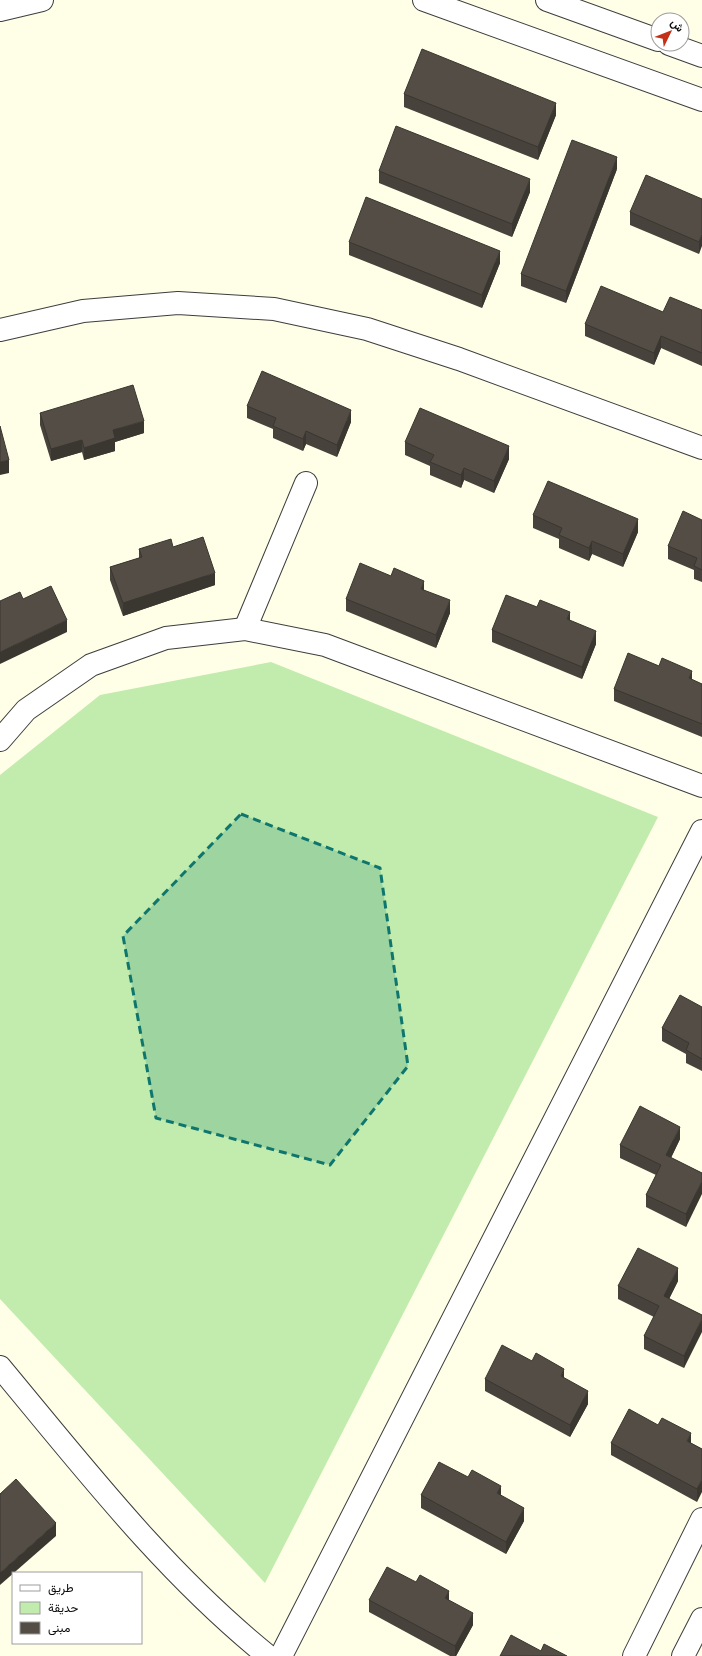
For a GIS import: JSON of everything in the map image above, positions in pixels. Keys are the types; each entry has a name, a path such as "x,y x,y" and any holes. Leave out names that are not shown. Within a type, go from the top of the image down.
{"street":[{"path":"0,10 42,0"},
{"path":"424,0 702,100"},
{"path":"548,0 650,37"},
{"path":"690,52 702,56"},
{"path":"0,330 83,311 178,303 274,309 367,329 459,359 702,448"},
{"path":"245,629 306,483"},
{"path":"0,740 26,710 91,665 166,638 245,629 325,645 702,786"},
{"path":"281,1656 702,831"},
{"path":"0,1367 155,1550 228,1623 268,1656"},
{"path":"634,1656 702,1520"},
{"path":"683,1656 702,1620"}],"highlighted area":[{"path":"241,814 380,868 408,1066 330,1165 156,1118 123,936"}],"green space":[{"path":"271,662 658,817 265,1583 0,1299 0,775 100,695"}],"building":[{"path":"422,49 556,103 538,147 404,94"},
{"path":"396,126 530,179 512,224 379,171"},
{"path":"572,140 617,157 566,291 521,274"},
{"path":"646,175 702,199 702,234 699,242 630,212"},
{"path":"366,197 500,251 482,295 349,242"},
{"path":"601,286 663,312 670,297 702,310 702,353 661,336 654,353 585,324"},
{"path":"262,371 351,410 337,445 306,431 303,439 273,426 276,418 247,406"},
{"path":"133,385 144,421 113,430 115,438 84,448 82,440 51,449 40,413"},
{"path":"420,408 509,446 494,481 464,468 461,475 430,462 434,455 405,442"},
{"path":"0,426 9,460 0,462"},
{"path":"548,481 638,519 623,554 592,541 589,548 559,535 562,528 533,515"},
{"path":"683,511 702,520 702,570 694,566 697,558 668,546"},
{"path":"203,537 215,573 123,603 110,567 142,557 139,549 171,539 173,547"},
{"path":"360,563 391,576 394,568 424,581 421,589 450,600 436,635 346,599"},
{"path":"51,586 67,620 0,652 0,601 20,592 23,599"},
{"path":"506,595 537,607 540,600 570,612 567,619 596,631 582,667 492,630"},
{"path":"628,653 659,666 662,658 692,671 689,678 702,684 702,724 614,689"},
{"path":"680,995 702,1007 702,1059 686,1050 689,1043 662,1028"},
{"path":"640,1106 680,1127 666,1155 702,1173 702,1181 686,1214 646,1195 661,1165 620,1145"},
{"path":"638,1248 678,1268 664,1296 702,1315 702,1319 684,1356 644,1336 659,1306 618,1286"},
{"path":"502,1345 532,1361 536,1353 564,1369 561,1376 588,1391 570,1425 485,1379"},
{"path":"629,1409 658,1425 662,1418 691,1433 687,1441 702,1449 702,1479 697,1489 611,1443"},
{"path":"439,1462 468,1477 472,1470 501,1486 497,1493 524,1508 506,1542 421,1495"},
{"path":"16,1479 56,1523 0,1573 0,1494"},
{"path":"387,1567 416,1582 420,1575 449,1591 445,1598 473,1613 455,1646 369,1600"},
{"path":"511,1635 541,1651 544,1644 567,1656 500,1656"}]}
